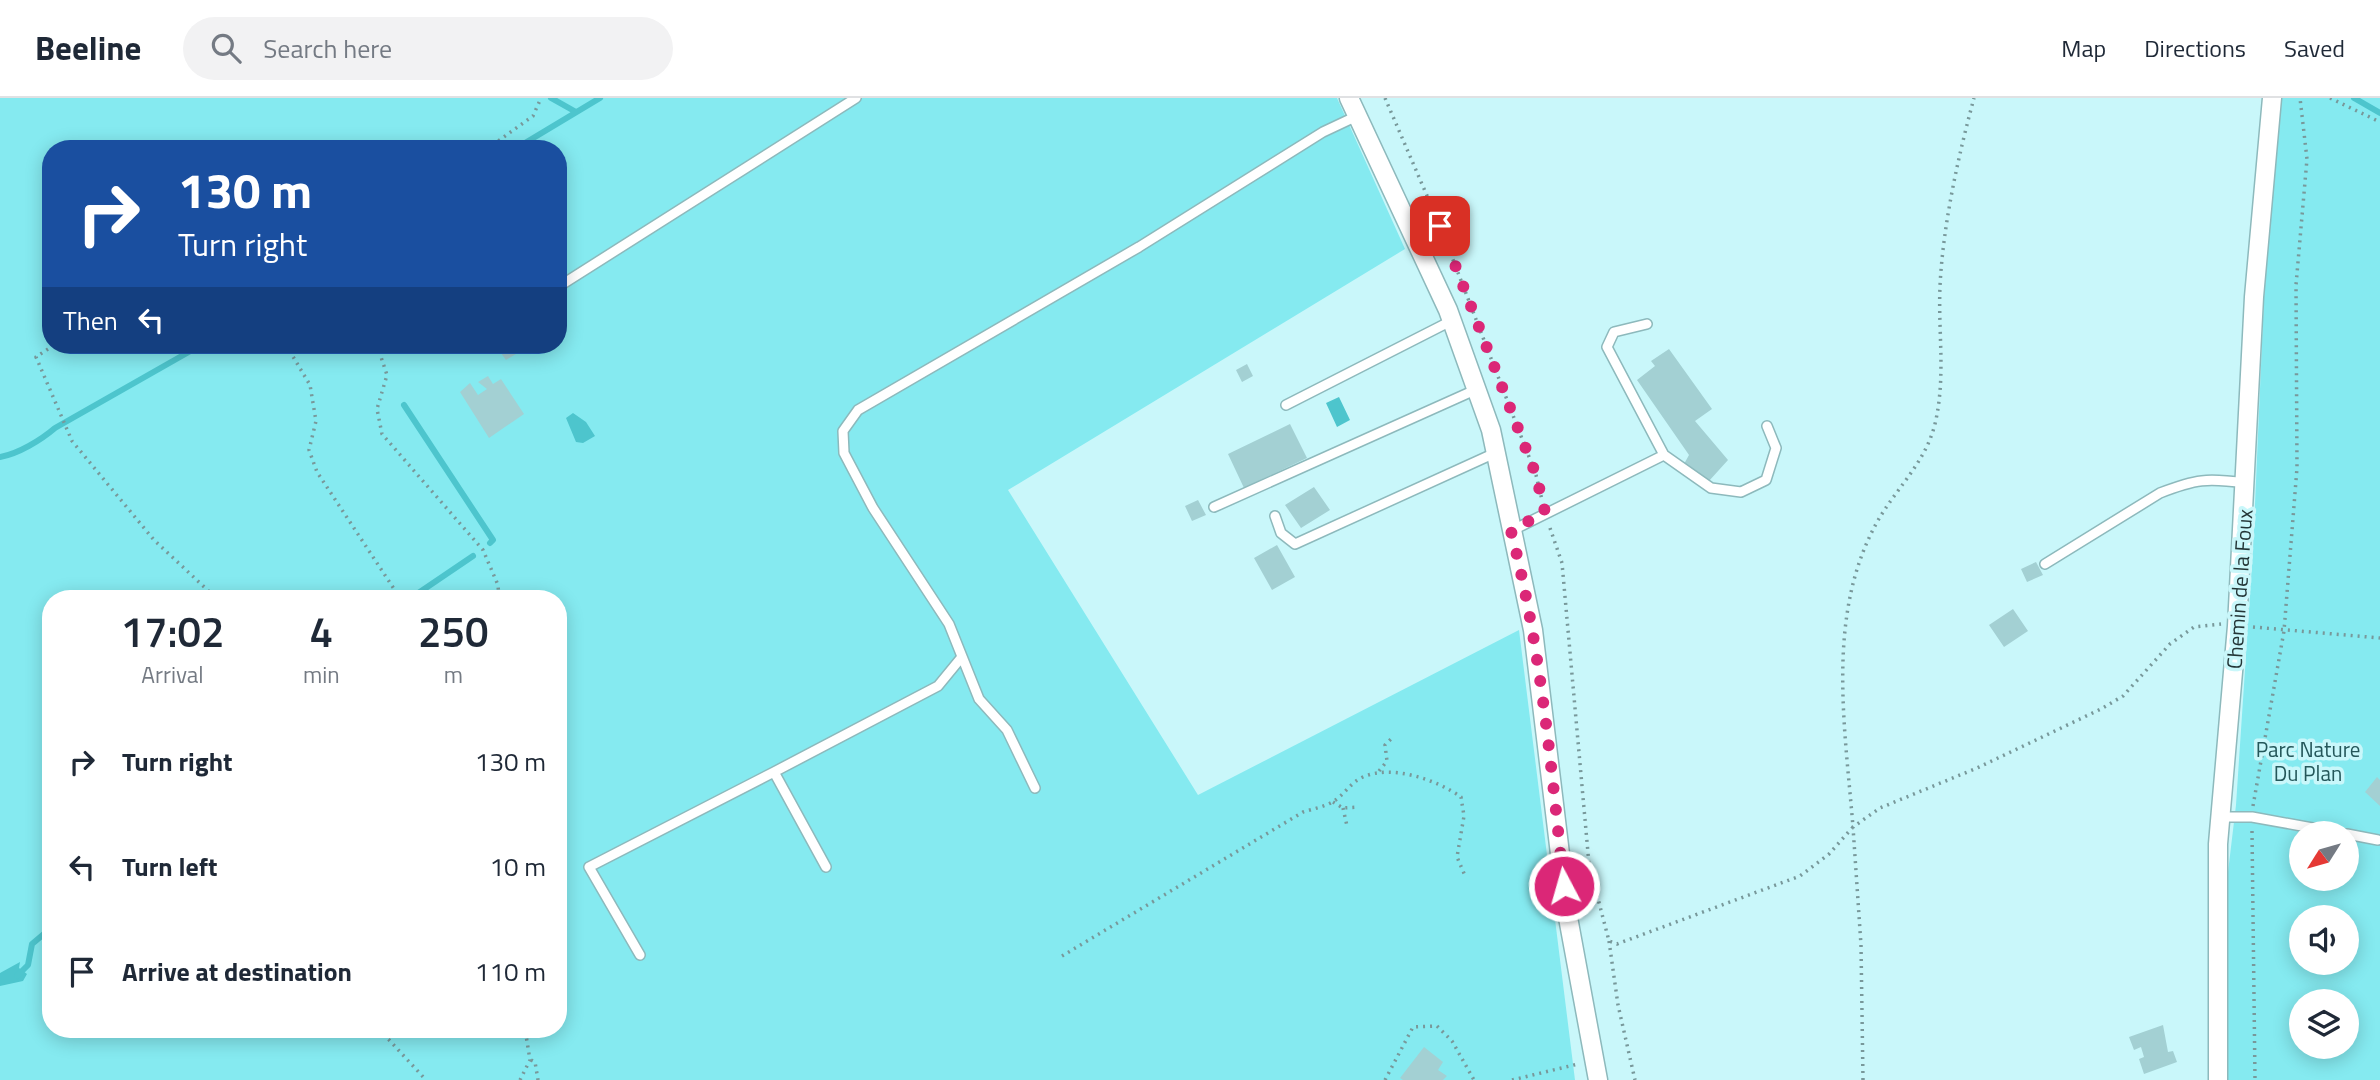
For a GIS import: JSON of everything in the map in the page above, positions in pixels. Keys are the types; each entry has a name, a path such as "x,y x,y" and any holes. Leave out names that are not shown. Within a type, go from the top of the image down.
{"street":[{"path":"1349,98 1451,321 1491,430 1533,630 1567,912 1598,1080"},
{"name":"Chemin de la Foux","path":"2218,1080 2218,844 2237,626 2253,309 2273,98"}],"lane":[{"path":"567,281 856,98"},
{"path":"1035,788 1007,730 979,699 949,624 873,508 844,453 843,431 858,410 1139,247 1323,132 1357,116"},
{"path":"1286,405 1451,321"},
{"path":"1647,324 1614,332 1607,347 1664,455 1711,488 1741,492 1766,480 1776,448 1767,426"},
{"path":"1214,507 1475,390"},
{"path":"1275,516 1281,533 1295,544 1494,453"},
{"path":"1511,531 1664,455"},
{"path":"2045,564 2161,494 2181,485 2199,479 2245,483"},
{"path":"640,955 589,867 938,686 961,658"},
{"path":"774,772 826,867"},
{"path":"2221,817 2252,817 2289,824"},
{"path":"2359,836 2378,840"}],"path":[{"path":"1385,98 1536,475 1562,563 1589,864 1609,941 1618,1005 1635,1080"},
{"path":"1863,1080 1861,945 1843,668 1846,618 1854,583 1876,524 1925,454 1935,424 1942,387 1940,287 1951,209 1974,98"},
{"path":"2255,1080 2252,817 2284,631 2297,468 2296,285 2307,159 2300,98"},
{"path":"2330,98 2380,122"},
{"path":"500,140 533,116 540,100"},
{"path":"42,353 36,357 68,432 154,540 207,590"},
{"path":"291,354 310,385 316,421 309,450 317,472 394,590"},
{"path":"380,354 387,375 377,409 382,434 483,550 498,590"},
{"path":"1609,941 1617,944 1800,876 1829,853 1853,827 1880,808 1977,768 2123,696 2170,644 2193,626 2213,623 2380,638"},
{"path":"1062,956 1303,812 1333,802 1347,786 1379,771 1387,761 1385,745 1391,739"},
{"path":"1379,771 1421,778 1446,787 1461,797 1464,816 1457,857 1466,878"},
{"path":"1333,802 1343,808 1359,807"},
{"path":"1343,808 1347,826"},
{"path":"1385,1080 1413,1027 1437,1026 1452,1041 1474,1080"},
{"path":"390,1038 426,1080"},
{"path":"520,1080 530,1060 526,1038"},
{"path":"530,1060 535,1062 538,1080"},
{"path":"1512,1080 1594,1060"}],"green space":[{"path":"0,98 1337,98 1405,249 1008,490 1198,795 1519,630 1575,1080 0,1080"},
{"name":"Parc Nature Du Plan","path":"2281,98 2380,98 2380,1080 2227,1080 2228,872 2236,805 2253,550 2264,297"}],"shaded area":[{"path":"1339,397 1350,420 1337,427 1326,403"},
{"path":"573,413 586,422 595,436 583,443 576,442 566,418"},
{"path":"20,962 19,968 27,974 23,981 0,986 0,973"}],"building":[{"path":"1669,349 1712,409 1695,421 1728,460 1709,481 1684,464 1689,455 1637,380 1655,366 1651,361"},
{"path":"502,354 516,354 506,360"},
{"path":"1247,364 1253,376 1242,382 1236,370"},
{"path":"488,376 493,384 501,379 524,414 489,438 460,392 470,383 478,395 487,389 478,382"},
{"path":"1290,424 1307,458 1244,488 1228,454"},
{"path":"1314,487 1330,510 1301,528 1285,505"},
{"path":"1198,500 1206,515 1192,521 1185,506"},
{"path":"1277,545 1295,577 1272,590 1254,558"},
{"path":"2036,562 2043,575 2027,582 2021,569"},
{"path":"2013,609 2028,631 2004,647 1989,625"},
{"path":"2377,777 2380,780 2380,806 2365,792"},
{"path":"2163,1025 2168,1052 2173,1051 2177,1062 2144,1074 2139,1059 2144,1057 2141,1047 2134,1050 2129,1037"},
{"path":"1424,1047 1443,1062 1438,1070 1447,1076 1443,1080 1400,1078"}],"waterway":[{"path":"551,98 576,112"},
{"path":"530,140 600,98"},
{"path":"2354,98 2380,113"},
{"path":"0,457 29,446 55,428 185,354"},
{"path":"404,405 493,540 490,543"},
{"path":"423,590 473,556"},
{"path":"17,976 28,965 32,944 42,936"}],"route":[{"path":"1440,226 1536,475 1545,512 1511,531 1533,630 1541,682 1564,886"}]}
